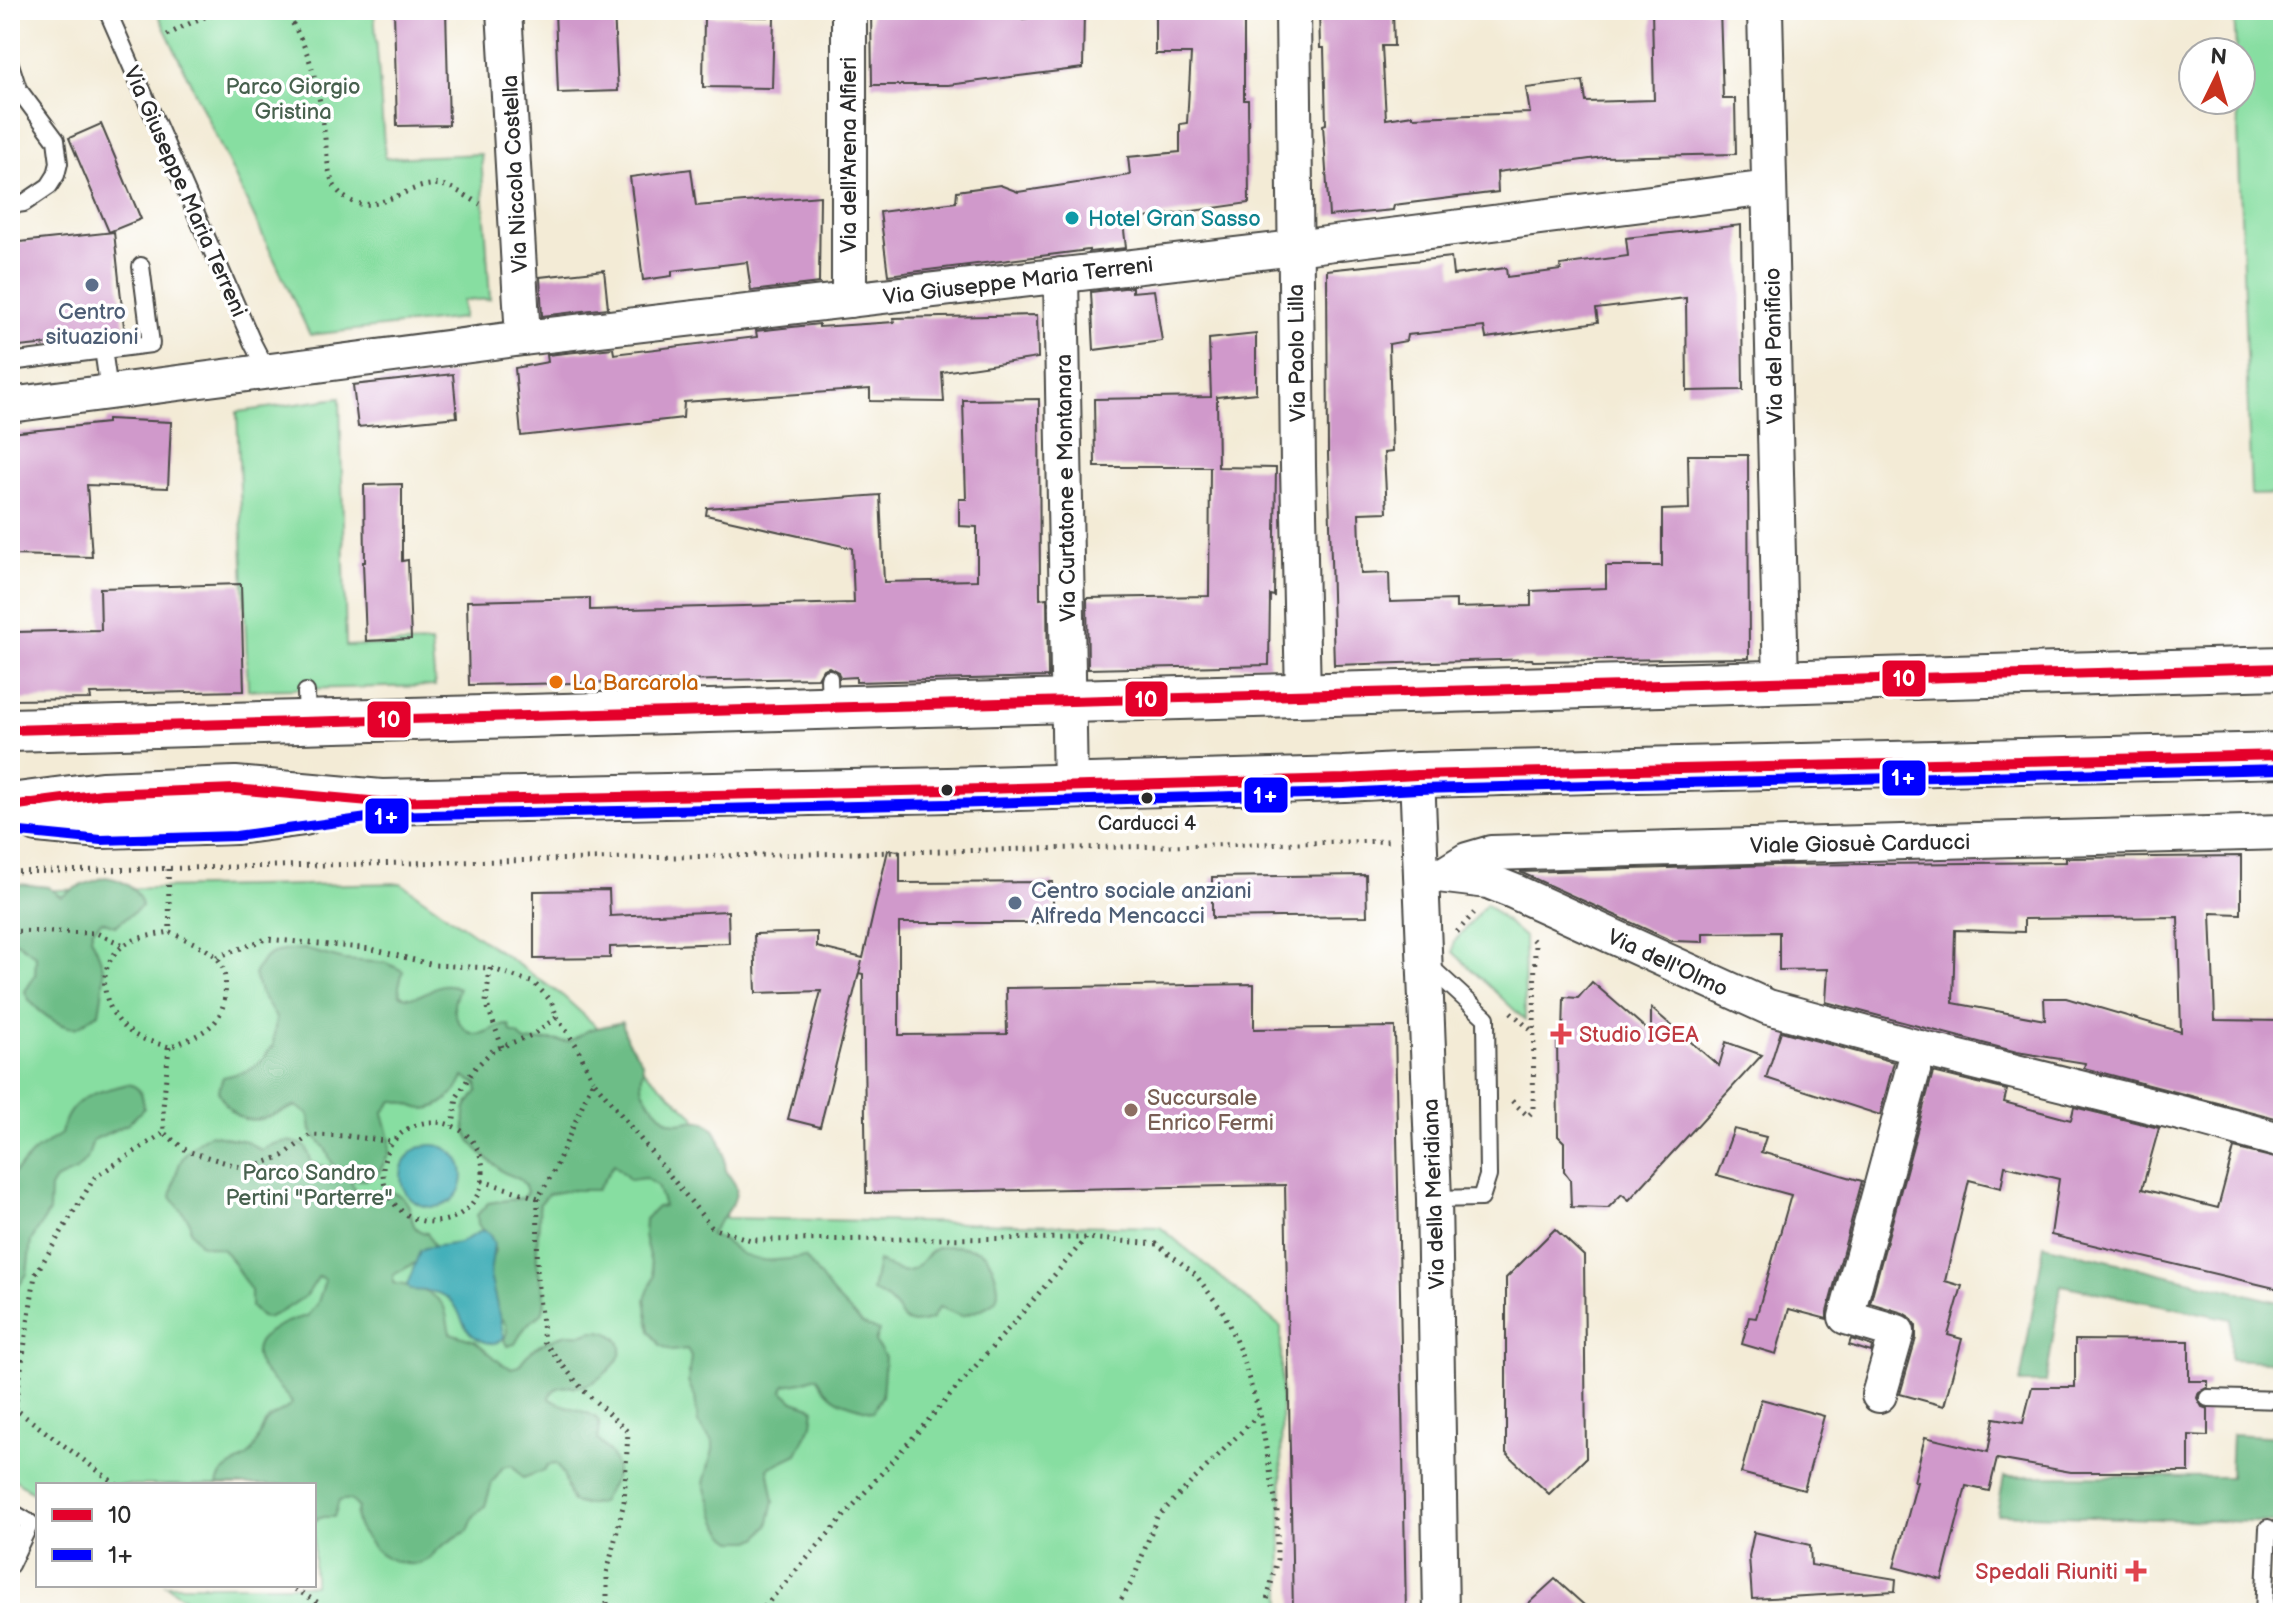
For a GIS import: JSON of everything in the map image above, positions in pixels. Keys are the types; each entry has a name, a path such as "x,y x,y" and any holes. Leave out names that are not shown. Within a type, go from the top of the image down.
{"main road":[{"path":"10,806 102,794 235,789 381,802 2283,755"},
{"path":"10,817 101,826 236,822 381,802"}],"street":[{"name":"Via Niccola Costella","path":"504,10 523,338"},
{"name":"Via dell'Arena Alfieri","path":"849,10 849,300"},
{"name":"Via Paolo Lilla","path":"1293,10 1303,696"},
{"name":"Via del Panificio","path":"1765,10 1781,683"},
{"name":"Via Giuseppe Maria Terreni","path":"10,405 523,338 1295,248 1769,188"},
{"name":"Via Curtatone e Montanara","path":"1061,275 1069,701"},
{"path":"10,730 307,707 829,693 1069,701 2283,668"},
{"path":"1069,701 1070,787"},
{"name":"Via della Meridiana","path":"1417,775 1419,839 1432,874 1438,951 1434,1199 1441,1613"},
{"name":"Viale Giosuè Carducci","path":"1432,874 1491,853 2283,832"},
{"name":"Via dell'Olmo","path":"1432,874 1488,881 1768,1007 2283,1141"},
{"path":"1879,1395 1897,1332 1846,1317 1919,1048"}],"lane":[{"name":"Via Giuseppe Maria Terreni","path":"107,10 267,371"},
{"path":"10,64 14,92 56,140 59,163 49,186 24,203 10,205"},
{"path":"10,362 151,344 141,266"},
{"path":"103,349 109,391"},
{"path":"1434,1199 1481,1198 1488,1176 1486,1018 1438,951"},
{"path":"2208,1398 2283,1400"},
{"path":"10,1511 30,1523 10,1565"},
{"path":"2264,1613 2268,1528"}],"path":[{"path":"167,35 211,15 229,16 235,10"},
{"path":"284,10 299,31 309,57 321,100 328,171 332,186 341,195 354,204 376,203 426,186 442,185 485,207"},
{"path":"10,872 1371,843 1419,839"},
{"path":"168,869 170,932"},
{"path":"1438,951 1477,910"},
{"path":"10,931 96,933 124,945"},
{"path":"170,932 217,957 225,974 226,990 217,1021 200,1034 169,1047 132,1034 115,1019 106,1001 105,980 109,960 124,945 170,932"},
{"path":"1487,1078 1528,1116 1533,1111 1535,942 1526,933"},
{"path":"217,957 266,939 372,949 434,965 490,968 534,983 551,1001 593,1080 712,1228 751,1240 1086,1238 1157,1244 1195,1274 1224,1313 1260,1414 1277,1510 1277,1559 1264,1613"},
{"path":"490,968 486,1002 502,1047"},
{"path":"1502,1004 1534,1033"},
{"path":"453,1126 457,1097 474,1069 493,1050 532,1035 557,1017"},
{"path":"169,1047 163,1107 164,1133 187,1151 247,1169 283,1156 310,1135 393,1142"},
{"path":"593,1080 555,1169 538,1198 537,1278 544,1342 583,1390 628,1432 624,1502 607,1573 607,1613"},
{"path":"440,1122 453,1126 464,1133 480,1155 482,1181 466,1209 452,1218 420,1220 393,1203 385,1188 382,1172 385,1156 402,1132 414,1125 440,1122"},
{"path":"114,1483 15,1409 35,1275 95,1177 164,1133"},
{"path":"482,1181 538,1198"},
{"path":"759,1613 1086,1238"},
{"path":"1113,1613 1133,1580 1157,1517 1260,1414"},
{"path":"291,1587 336,1613"}],"green space":[{"name":"Parco Giorgio Gristina","path":"156,10 374,10 385,158 481,154 490,299 463,301 463,318 310,335"},
{"path":"2234,10 2283,10 2283,494 2251,495 2238,116 2257,116 2257,36 2235,36"},
{"path":"340,398 346,646 431,643 435,686 248,690 237,412"},
{"path":"105,877 129,886 142,906 115,926 102,921 93,929 91,937 104,974 99,1013 77,1027 63,1025 46,1016 27,997 25,991 35,976 36,956 17,942 10,942 10,883 48,887 61,897 77,887"},
{"name":"Parco Sandro Pertini \"Parterre\"","path":"401,883 563,996 694,1116 726,1218 1160,1227 1281,1327 1282,1613 206,1613 169,1587 316,1587 316,1483 36,1483 36,1495 10,1476 10,891"},
{"path":"1486,904 1524,937 1525,1020 1453,952 1454,942"},
{"path":"304,949 344,960 387,963 403,971 400,995 409,997 443,985 459,988 454,1011 461,1025 473,1034 509,1025 511,1032 525,1042 568,1042 589,1030 622,1022 627,1040 642,1064 643,1089 651,1103 670,1122 706,1122 719,1139 726,1170 736,1191 731,1206 710,1235 757,1259 805,1257 833,1294 862,1324 879,1331 875,1342 885,1357 882,1396 873,1412 834,1398 817,1377 785,1385 783,1391 794,1401 814,1408 812,1424 797,1454 768,1468 774,1501 768,1526 758,1538 734,1541 718,1523 704,1483 713,1443 698,1423 695,1397 688,1382 691,1356 687,1349 672,1351 660,1345 650,1331 645,1299 654,1276 644,1236 645,1219 657,1207 664,1206 657,1186 645,1178 630,1180 614,1164 597,1190 548,1194 539,1205 537,1247 545,1305 515,1344 507,1346 504,1340 506,1325 490,1304 488,1268 495,1250 478,1224 477,1215 488,1203 522,1198 527,1192 522,1181 501,1171 468,1137 465,1110 478,1091 477,1084 464,1077 449,1098 437,1106 421,1109 393,1101 383,1113 390,1138 389,1154 378,1174 365,1180 350,1180 356,1192 387,1191 397,1194 408,1205 415,1227 427,1233 434,1246 429,1261 413,1264 393,1275 393,1283 422,1290 440,1301 450,1333 475,1341 511,1368 519,1366 538,1346 566,1334 600,1331 611,1334 619,1341 619,1357 603,1375 586,1385 559,1388 549,1398 598,1420 598,1440 612,1456 616,1470 601,1502 586,1505 572,1502 556,1464 523,1478 512,1465 503,1467 492,1483 485,1506 474,1516 468,1531 421,1563 404,1564 387,1558 373,1547 360,1529 356,1518 358,1508 350,1500 339,1501 334,1517 319,1517 316,1520 316,1483 218,1483 225,1471 252,1452 266,1422 292,1403 262,1369 257,1358 261,1340 277,1327 307,1316 318,1302 325,1280 319,1276 307,1295 284,1310 267,1318 261,1317 251,1307 251,1291 228,1255 223,1250 199,1244 190,1230 190,1222 171,1197 186,1153 210,1134 246,1141 261,1150 278,1143 294,1142 306,1147 312,1163 335,1169 325,1148 311,1131 309,1115 296,1106 251,1120 234,1113 218,1091 223,1077 248,1071 263,1059 273,1045 276,1018 260,992 254,975 268,956"},
{"path":"128,1084 140,1092 144,1108 128,1124 93,1140 88,1157 76,1171 55,1180 50,1188 49,1212 31,1241 27,1274 10,1299 10,1174 35,1151 61,1134 70,1112 77,1104 95,1094"},
{"path":"2044,1245 2283,1303 2283,1362 2230,1359 2231,1319 2061,1285 2046,1383 2020,1383"},
{"path":"956,1246 982,1252 992,1266 998,1294 994,1302 986,1307 962,1316 939,1307 931,1320 908,1323 889,1301 872,1291 878,1261 896,1270 908,1271 937,1248"},
{"path":"2232,1434 2283,1437 2283,1523 1997,1514 2004,1476 2230,1477"}],"water":[{"path":"426,1145 438,1145 454,1154 461,1164 461,1188 454,1198 438,1207 426,1207 406,1193 401,1182 401,1170 415,1150"},
{"path":"483,1230 489,1233 494,1244 490,1275 504,1337 494,1343 474,1336 465,1326 457,1308 444,1295 411,1290 407,1285 420,1251 459,1243"}],"building":[{"path":"394,10 446,10 449,125 397,126"},
{"path":"555,10 614,10 618,91 558,93"},
{"path":"871,10 1020,10 1021,19 1084,10 1083,68 948,85 872,85"},
{"path":"1155,10 1244,10 1249,203 1123,221 1126,248 888,275 880,212 956,202 957,191 1000,185 1018,192 1130,175 1128,157 1180,152 1180,124 1187,123 1191,54 1155,54"},
{"path":"1319,10 1393,10 1394,46 1382,46 1386,119 1413,115 1530,113 1526,88 1583,81 1586,102 1654,100 1652,10 1720,10 1723,99 1735,99 1736,154 1604,157 1497,172 1498,192 1394,205 1393,210 1329,216 1323,125 1326,124 1324,48 1320,48"},
{"path":"704,16 774,17 772,88 703,87"},
{"path":"101,124 141,219 109,232 69,138"},
{"path":"691,169 696,206 820,196 819,283 751,291 747,262 672,271 672,276 643,280 630,177"},
{"path":"1741,225 1743,390 1687,391 1686,298 1596,309 1598,322 1486,338 1484,327 1407,335 1406,341 1389,344 1392,452 1384,453 1387,512 1359,513 1361,574 1389,573 1390,602 1456,600 1456,608 1531,606 1531,591 1606,588 1606,566 1662,566 1662,510 1689,509 1688,455 1748,455 1749,658 1532,659 1334,665 1327,270 1451,257 1453,275 1506,268 1507,277 1561,270 1560,265 1628,256 1626,238"},
{"path":"114,232 125,336 10,348 10,243"},
{"path":"604,270 608,308 542,316 540,277"},
{"path":"1132,287 1132,292 1154,290 1162,341 1094,350 1091,292"},
{"path":"1037,315 1038,358 942,372 944,402 870,401 870,389 684,402 683,418 521,436 515,368 548,362 547,355 613,348 614,354 757,337 756,331 819,324 819,327 894,322 893,318"},
{"path":"1256,334 1256,393 1217,397 1218,467 1276,468 1274,596 1270,595 1269,665 1088,669 1087,598 1209,596 1210,467 1095,467 1094,399 1211,397 1209,339"},
{"path":"453,374 457,417 358,427 353,385"},
{"path":"1039,399 1040,599 1047,598 1048,677 856,682 856,677 840,678 838,672 829,667 823,669 818,678 469,685 467,601 590,598 590,610 854,603 852,548 706,515 707,508 880,495 884,582 977,580 977,527 959,526 959,499 966,499 963,400"},
{"path":"107,419 171,422 168,488 87,485 92,557 10,555 10,433 107,423"},
{"path":"402,484 402,561 408,560 411,639 366,641 364,485"},
{"path":"241,584 244,691 90,694 91,699 10,700 10,647 16,647 16,632 101,630 100,588"},
{"path":"888,850 900,851 900,883 1053,882 1053,923 899,923 899,1035 1007,1034 1006,988 1254,984 1254,1029 1395,1027 1406,1613 1293,1613 1285,1185 866,1193 863,974 859,973 862,961 820,1127 788,1119 821,991 756,993 754,934 817,932 817,947 863,958"},
{"path":"2241,856 2241,914 2211,913 2215,1020 2283,1021 2283,1120 2084,1068 2085,1063 2017,1052 1826,1002 1828,969 1779,970 1779,932 1703,933 1703,942 1672,941 1520,872 2066,862 2066,858","holes":["2178,917 2181,1032 2066,998 2044,998 2045,1020 1953,1003 1955,930 2024,932 2024,919"]},
{"path":"1366,875 1367,916 1212,918 1212,877"},
{"path":"609,890 610,916 728,911 729,943 610,947 610,958 534,959 534,891"},
{"path":"1592,982 1651,1033 1651,1008 1719,1066 1726,1042 1762,1055 1629,1200 1622,1194 1608,1208 1571,1207 1570,1179 1564,1171 1564,1142 1558,1136 1557,1035 1563,1035 1564,997 1578,998"},
{"path":"1781,1031 1894,1062 1880,1115 1766,1078"},
{"path":"1933,1072 2007,1090 2004,1102 2071,1120 2074,1107 2159,1128 2142,1189 2218,1208 2234,1148 2283,1160 2283,1290 2051,1235 2059,1179 2005,1166 2001,1188 1969,1180 1945,1281 1962,1286 1948,1335 1962,1339 1944,1406 1900,1394 1916,1338 1916,1326 1903,1313 1870,1303"},
{"path":"1734,1129 1766,1137 1761,1152 1862,1181 1827,1319 1789,1309 1776,1354 1742,1344 1749,1317 1756,1318 1791,1195 1717,1175"},
{"path":"1555,1229 1584,1256 1586,1458 1549,1494 1506,1453 1506,1278"},
{"path":"1851,1339 1872,1346 1871,1352 1849,1345"},
{"path":"2075,1340 2189,1341 2189,1381 2208,1381 2208,1387 2199,1392 2197,1398 2202,1407 2208,1409 2208,1436 2189,1435 2189,1472 2071,1472 1997,1459 1989,1491 1966,1486 1942,1580 1894,1567 1917,1482 1914,1482 1925,1437 1988,1452 1994,1418 2023,1423 2032,1387 2075,1387"},
{"path":"1761,1399 1824,1416 1804,1490 1741,1473"},
{"path":"1754,1532 1810,1545 1811,1565 1896,1579 1895,1591 1752,1599 1749,1556"},
{"path":"1555,1579 1593,1613 1518,1613"}],"transit line":[{"name":"10","path":"10,730 2283,668"},
{"name":"10","path":"10,806 102,794 235,789 381,802 2283,755"},
{"name":"1+","path":"10,831 101,840 236,836 382,816 2283,769"}],"place":[{"name":"Hotel Gran Sasso","path":"1072,218"},
{"name":"Centro situazioni","path":"92,285"},
{"name":"La Barcarola","path":"556,682"},
{"name":"Carducci 4","path":"1147,798"},
{"name":"Centro sociale anziani Alfreda Mencacci","path":"1015,903"},
{"name":"Studio IGEA","path":"1561,1034"},
{"name":"Succursale Enrico Fermi","path":"1131,1110"},
{"name":"Spedali Riuniti","path":"2136,1571"}]}
